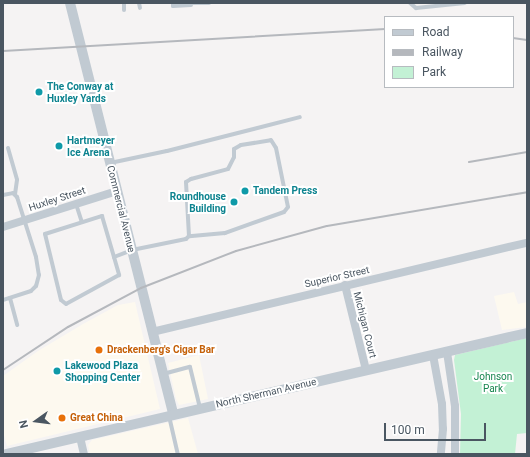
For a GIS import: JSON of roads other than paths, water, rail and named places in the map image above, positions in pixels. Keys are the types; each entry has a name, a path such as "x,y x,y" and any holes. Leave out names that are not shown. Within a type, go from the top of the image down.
{"street":[{"name":"Commercial Avenue","path":"70,3 163,374 171,415"},
{"name":"Huxley Street","path":"3,227 117,191"},
{"name":"Superior Street","path":"152,332 345,285 527,244"},
{"name":"Michigan Court","path":"345,285 366,370"},
{"name":"North Sherman Avenue","path":"6,454 527,333"},
{"path":"447,352 456,425 455,454"},
{"path":"433,355 438,380 443,429 441,454"},
{"path":"438,380 451,377"},
{"path":"80,437 84,454"}],"lane":[{"path":"124,3 124,10"},
{"path":"173,4 209,3"},
{"path":"410,3 416,8 465,3"},
{"path":"110,163 167,151 300,117"},
{"path":"114,257 132,250 186,239 189,236 225,233 284,212 288,207 276,148 271,140 241,145 234,149 234,157 228,169 190,179 186,182 189,236"},
{"path":"3,300 31,291 36,286 39,275 36,257 15,194 17,180 8,148"},
{"path":"3,195 10,193 15,194"},
{"path":"76,204 82,222"},
{"path":"102,216 114,257 119,275 66,304 61,300 45,234 102,216"},
{"path":"10,298 17,325"},
{"path":"163,374 190,366 200,408"},
{"path":"171,415 178,454"}],"railway":[{"path":"3,51 384,29"},
{"path":"514,38 527,40"},
{"path":"469,162 527,152"},
{"path":"3,370 68,327 141,288 236,251 327,226 527,192"}],"place":[{"name":"The Conway at Huxley Yards","path":"39,92"},
{"name":"Hartmeyer Ice Arena","path":"59,146"},
{"name":"Tandem Press","path":"245,191"},
{"name":"Roundhouse Building","path":"234,202"},
{"name":"Drackenberg's Cigar Bar","path":"99,350"},
{"name":"Lakewood Plaza Shopping Center","path":"57,371"},
{"name":"Great China","path":"62,418"}],"park label":[{"name":"Johnson Park","path":"493,382"}]}
